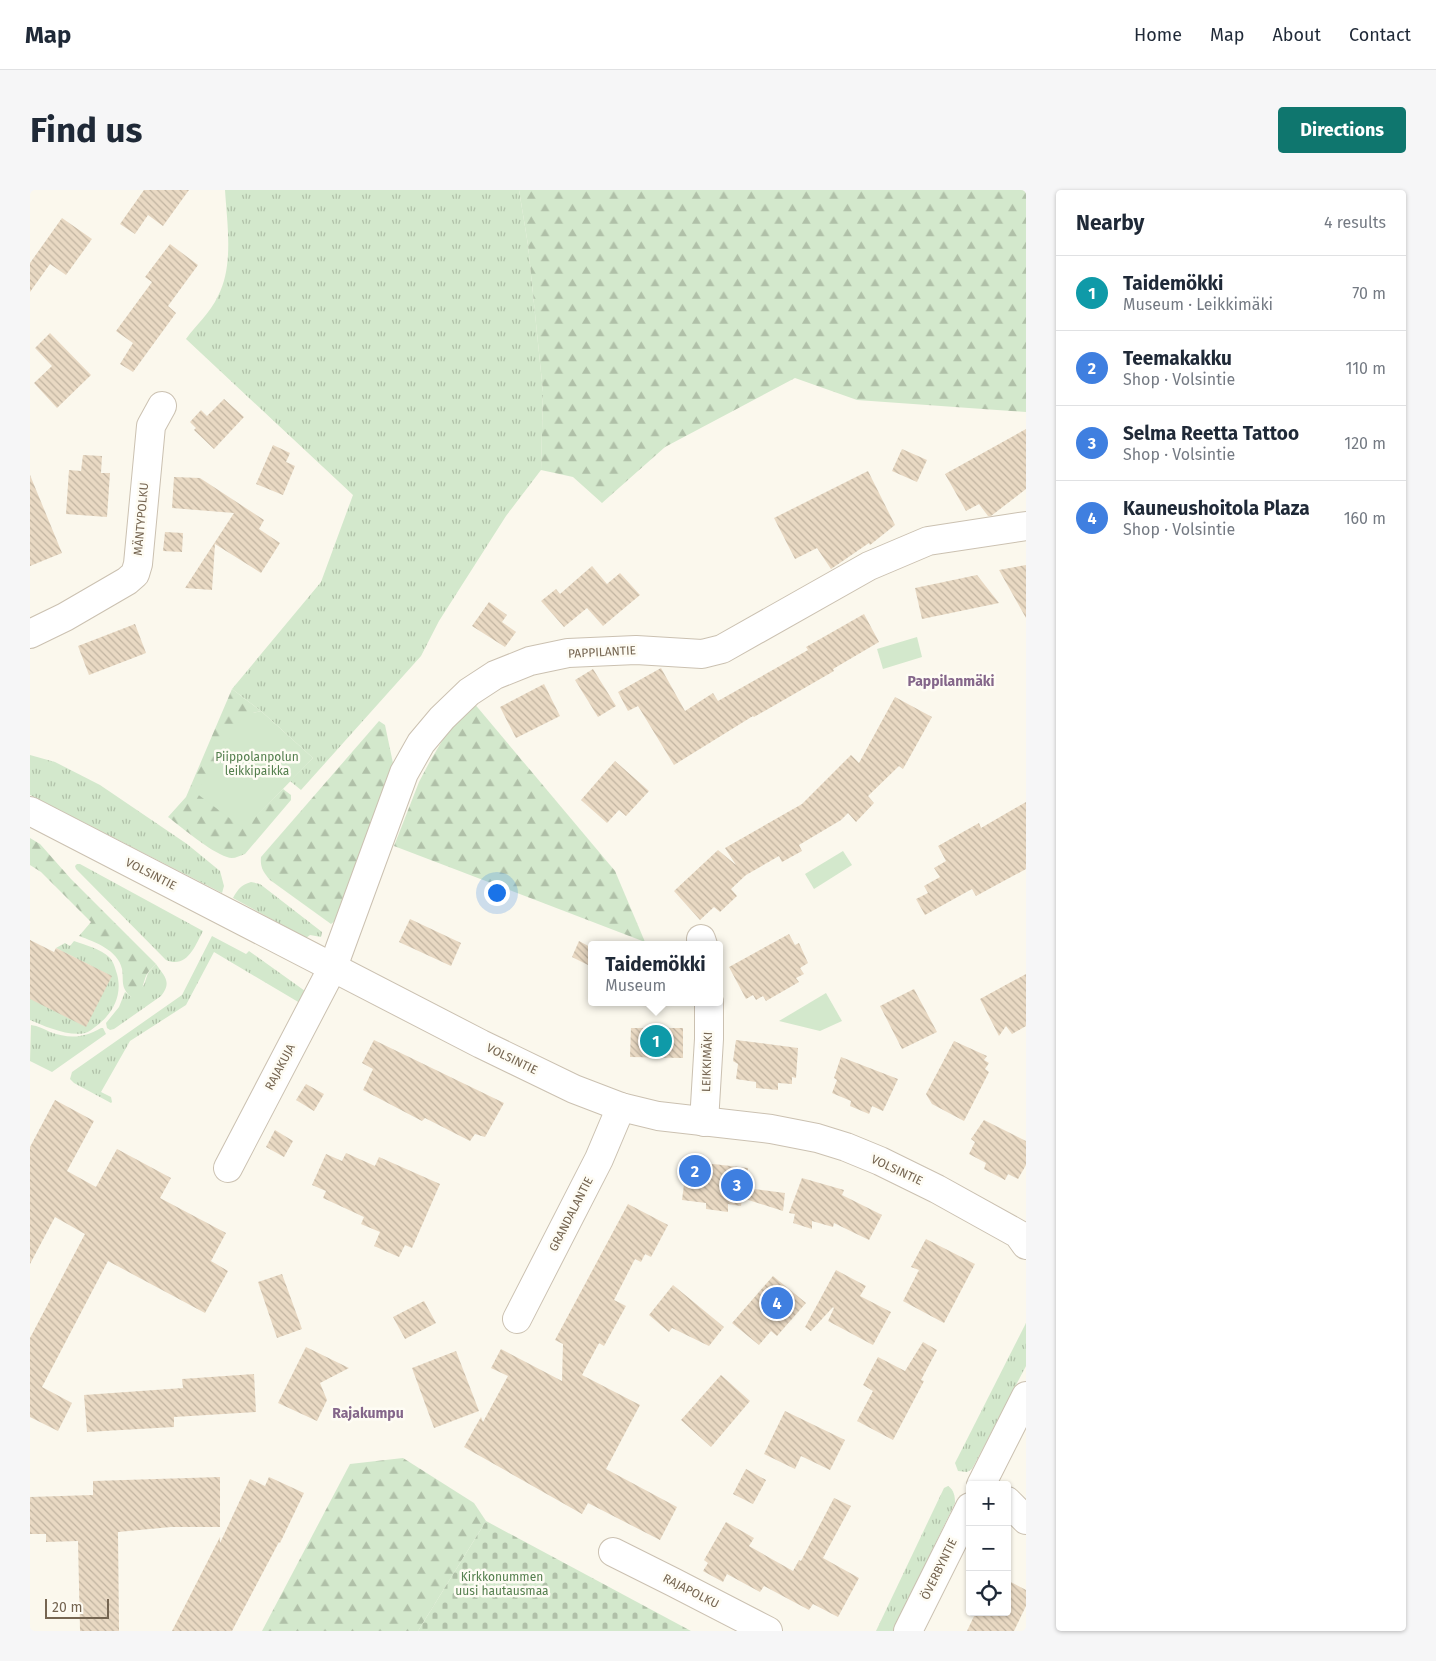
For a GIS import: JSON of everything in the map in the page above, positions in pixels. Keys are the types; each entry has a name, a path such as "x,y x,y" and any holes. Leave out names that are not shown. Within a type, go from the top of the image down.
{"street":[{"name":"MÄNTYPOLKU","path":"30,634 73,613 127,581 135,574 138,564 151,426 162,406"},
{"name":"PAPPILANTIE","path":"333,967 404,773 421,743 442,718 469,692 495,675 530,662 568,653 636,650 702,654 722,649 869,566 903,551 928,541 1026,526"},
{"name":"VOLSINTIE","path":"30,811 481,1044 574,1089 621,1107 658,1116 771,1129 817,1138 846,1147 880,1161 937,1189 1023,1238"},
{"name":"RAJAKUJA","path":"228,1168 333,967"},
{"name":"LEIKKIMÄKI","path":"704,1122 709,1006"},
{"name":"GRANDALANTIE","path":"517,1319 599,1159 621,1107"},
{"path":"983,1481 1026,1396"},
{"path":"1011,1506 1026,1520"},
{"name":"ÖVERBYNTIE","path":"908,1631 966,1516"},
{"name":"RAJAPOLKU","path":"613,1552 768,1631"}],"green space":[{"path":"225,190 519,190 528,245 543,392 541,470 506,516 439,621 421,656 301,790 290,781 313,758 261,711 232,689 321,582 353,495 186,339 211,308 223,284 228,258"},
{"path":"519,190 1026,190 1026,412 857,400 795,378 665,447 602,503 573,477 541,470 543,392 528,245"},
{"path":"917,637 922,657 883,669 877,649"},
{"path":"232,689 261,711 253,713 244,828 283,789 291,795 291,800 245,854 229,858 205,845 168,817 186,797"},
{"path":"473,702 615,871 645,941 394,846 419,782 449,729"},
{"name":"Piippolanpolun leikkipaikka","path":"261,711 313,758 244,829 196,793 241,719"},
{"path":"379,721 385,725 394,768 340,917 331,924 270,880 262,869 261,857"},
{"path":"30,755 55,762 100,785 187,844 220,871 224,886 222,893 30,795"},
{"path":"30,838 40,844 71,879 156,964 147,974 138,994 131,997 125,990 120,962 111,952 79,936 91,922 41,872 30,865"},
{"path":"843,851 852,865 814,889 805,874"},
{"path":"77,864 203,931 185,959 173,962 166,960 76,869 75,866"},
{"path":"251,882 260,884 322,932 321,937 310,935 306,938 233,898 240,888"},
{"path":"212,936 246,954 249,951 305,991 305,1006 214,952 186,1005 130,1041 101,1092 111,1097 111,1103 74,1083 70,1079 72,1072 182,995"},
{"path":"74,941 106,954 114,965 118,982 117,997 111,1011 89,1031 79,1034 57,1030 30,1020 30,999 111,976 56,948 65,943 70,946"},
{"path":"156,964 167,983 161,996 114,1029 110,1030 107,1028 106,1023 119,1007 125,992 131,997 144,985 148,973"},
{"path":"826,993 842,1021 820,1031 779,1021"},
{"path":"31,1025 64,1036 82,1036 101,1028 103,1028 106,1034 52,1072 30,1061"},
{"path":"1026,1323 1026,1366 972,1469 967,1472 958,1471 955,1463"},
{"path":"403,1458 474,1503 486,1521 418,1631 262,1631 350,1464"},
{"path":"948,1486 954,1493 955,1503 893,1631 876,1631 944,1488"},
{"name":"Kirkkonummen uusi hautausmaa","path":"486,1521 691,1631 418,1631"}],"building":[{"path":"144,190 189,190 163,226 148,215 135,234 120,224"},
{"path":"62,218 92,239 66,275 50,264 30,292 30,263"},
{"path":"170,244 198,265 168,306 176,313 133,372 120,364 133,343 116,331 152,282 145,277"},
{"path":"50,333 91,375 57,408 34,383 52,366 35,348"},
{"path":"224,399 244,417 214,449 194,430 196,428 190,422 201,410 207,416"},
{"path":"1026,429 1026,489 991,516 988,516 979,504 966,511 945,474"},
{"path":"273,445 290,453 286,462 295,466 283,495 256,484"},
{"path":"902,449 927,460 917,482 892,471"},
{"path":"83,455 102,456 101,473 110,473 107,517 66,514 69,470 81,471"},
{"path":"868,471 895,525 870,545 869,543 831,569 817,548 795,559 774,518"},
{"path":"30,475 62,553 30,566"},
{"path":"174,477 200,478 264,520 259,529 280,543 261,573 215,544 212,590 185,588 234,513 172,508"},
{"path":"165,532 183,533 182,552 163,551"},
{"path":"1026,565 1026,618 999,570"},
{"path":"592,566 607,584 620,573 640,595 603,626 587,608 564,627 541,601 556,589 560,594"},
{"path":"977,575 999,603 922,619 915,588"},
{"path":"489,602 507,615 502,622 516,632 505,647 472,626"},
{"path":"864,614 879,642 833,669 834,671 753,716 674,765 638,706 628,711 618,692 661,668 685,711 713,693 718,701 808,650 806,647"},
{"path":"135,624 146,653 89,675 78,646"},
{"path":"593,669 616,706 598,717 575,680"},
{"path":"544,684 560,716 516,738 500,707"},
{"path":"895,697 932,717 903,769 899,766 868,796 874,803 856,822 848,813 841,820 799,845 802,851 782,862 779,856 746,875 731,889 737,896 720,912 714,907 700,920 674,891 718,850 736,865 725,848 802,804 851,755 859,763"},
{"path":"615,761 649,791 626,816 619,810 607,823 581,800"},
{"path":"1026,802 1026,869 976,896 972,889 925,915 916,899 928,893 924,886 940,877 934,868 946,861 938,846 979,823 981,828"},
{"path":"410,919 461,943 451,966 399,942"},
{"path":"789,934 795,945 799,943 808,963 800,968 804,974 796,978 799,982 766,1001 763,996 756,1000 753,995 746,999 729,967"},
{"path":"30,940 54,952 56,948 112,976 86,1027 30,999"},
{"path":"579,941 588,946 588,965 572,957"},
{"path":"1026,974 1026,1026 1012,1034 1006,1026 999,1036 980,999"},
{"path":"914,989 937,1032 902,1049 880,1006"},
{"path":"631,1028 683,1028 683,1058 630,1057"},
{"path":"374,1040 504,1103 485,1137 475,1134 470,1141 425,1118 422,1121 363,1090 373,1069 362,1063"},
{"path":"736,1040 798,1048 796,1078 792,1077 792,1084 778,1083 778,1090 756,1088 756,1082 736,1079 738,1064 733,1061"},
{"path":"954,1041 987,1056 984,1060 989,1063 985,1069 989,1072 964,1121 932,1104 926,1094"},
{"path":"841,1057 898,1079 883,1111 872,1106 869,1114 850,1106 851,1101 832,1093 837,1080 834,1078"},
{"path":"306,1084 324,1094 314,1111 296,1100"},
{"path":"55,1100 94,1121 67,1171 96,1187 117,1149 171,1178 160,1198 226,1233 211,1261 228,1271 205,1313 108,1261 42,1387 72,1403 58,1431 30,1417 30,1338 85,1234 55,1217 30,1264 30,1147"},
{"path":"984,1120 1026,1141 1026,1165 1018,1179 1008,1174 1005,1180 984,1169 986,1163 969,1154 975,1142 971,1139"},
{"path":"275,1130 293,1141 284,1157 266,1147"},
{"path":"346,1153 375,1166 379,1157 440,1184 412,1248 405,1245 399,1257 374,1246 380,1232 361,1224 364,1217 323,1198 326,1191 312,1185 326,1154 342,1161"},
{"path":"687,1161 748,1168 746,1188 785,1193 783,1211 742,1198 741,1206 728,1204 728,1212 706,1209 706,1203 682,1200"},
{"path":"802,1178 844,1190 842,1195 882,1215 869,1240 834,1223 833,1227 812,1221 812,1229 793,1223 795,1214 789,1213"},
{"path":"628,1204 668,1225 651,1257 645,1254 641,1262 635,1259 614,1300 626,1306 604,1346 599,1343 582,1375 640,1405 606,1469 677,1507 660,1540 588,1503 582,1514 464,1447 481,1417 483,1422 508,1376 491,1368 501,1349 562,1381 563,1344 555,1340"},
{"path":"926,1239 975,1264 944,1323 903,1301 919,1270 911,1267"},
{"path":"836,1270 866,1286 860,1296 891,1312 873,1345 828,1321 833,1307 811,1331 805,1327"},
{"path":"282,1274 302,1329 277,1338 258,1282"},
{"path":"773,1276 806,1303 777,1336 771,1331 759,1345 732,1323"},
{"path":"673,1285 724,1327 709,1346 672,1328 669,1332 649,1315"},
{"path":"424,1301 436,1323 405,1339 393,1317"},
{"path":"923,1342 937,1350 921,1380 924,1381 893,1440 857,1421 873,1391 863,1385 878,1357 905,1371"},
{"path":"306,1347 349,1368 320,1383 327,1400 317,1421 278,1403"},
{"path":"456,1351 479,1411 434,1428 412,1368"},
{"path":"254,1374 256,1412 174,1417 174,1427 87,1432 84,1395 183,1388 182,1379"},
{"path":"721,1375 750,1401 711,1447 681,1420"},
{"path":"785,1411 845,1440 830,1470 801,1456 795,1469 764,1454"},
{"path":"746,1469 766,1480 753,1504 733,1494"},
{"path":"220,1477 220,1527 171,1527 118,1532 119,1631 80,1631 78,1541 46,1542 46,1534 30,1534 30,1497 93,1495 93,1481"},
{"path":"269,1477 304,1493 280,1543 232,1631 172,1631 220,1537 220,1543 250,1479 265,1486"},
{"path":"834,1498 851,1506 823,1558 859,1578 838,1617 813,1604 809,1610 764,1586 760,1592 727,1574 723,1582 703,1571 708,1563 704,1560 726,1522 754,1538 749,1546 793,1571 799,1560 801,1561"},
{"path":"1011,1582 1026,1590 1026,1606 1014,1631 967,1631 974,1616 1011,1616"}],"place":[{"name":"Taidemökki","path":"656,1041"},
{"name":"Teemakakku","path":"695,1171"},
{"name":"Selma Reetta Tattoo","path":"737,1185"},
{"name":"Kauneushoitola Plaza","path":"777,1303"}],"district":[{"name":"Pappilanmäki","path":"951,681"},
{"name":"Rajakumpu","path":"368,1413"}]}
